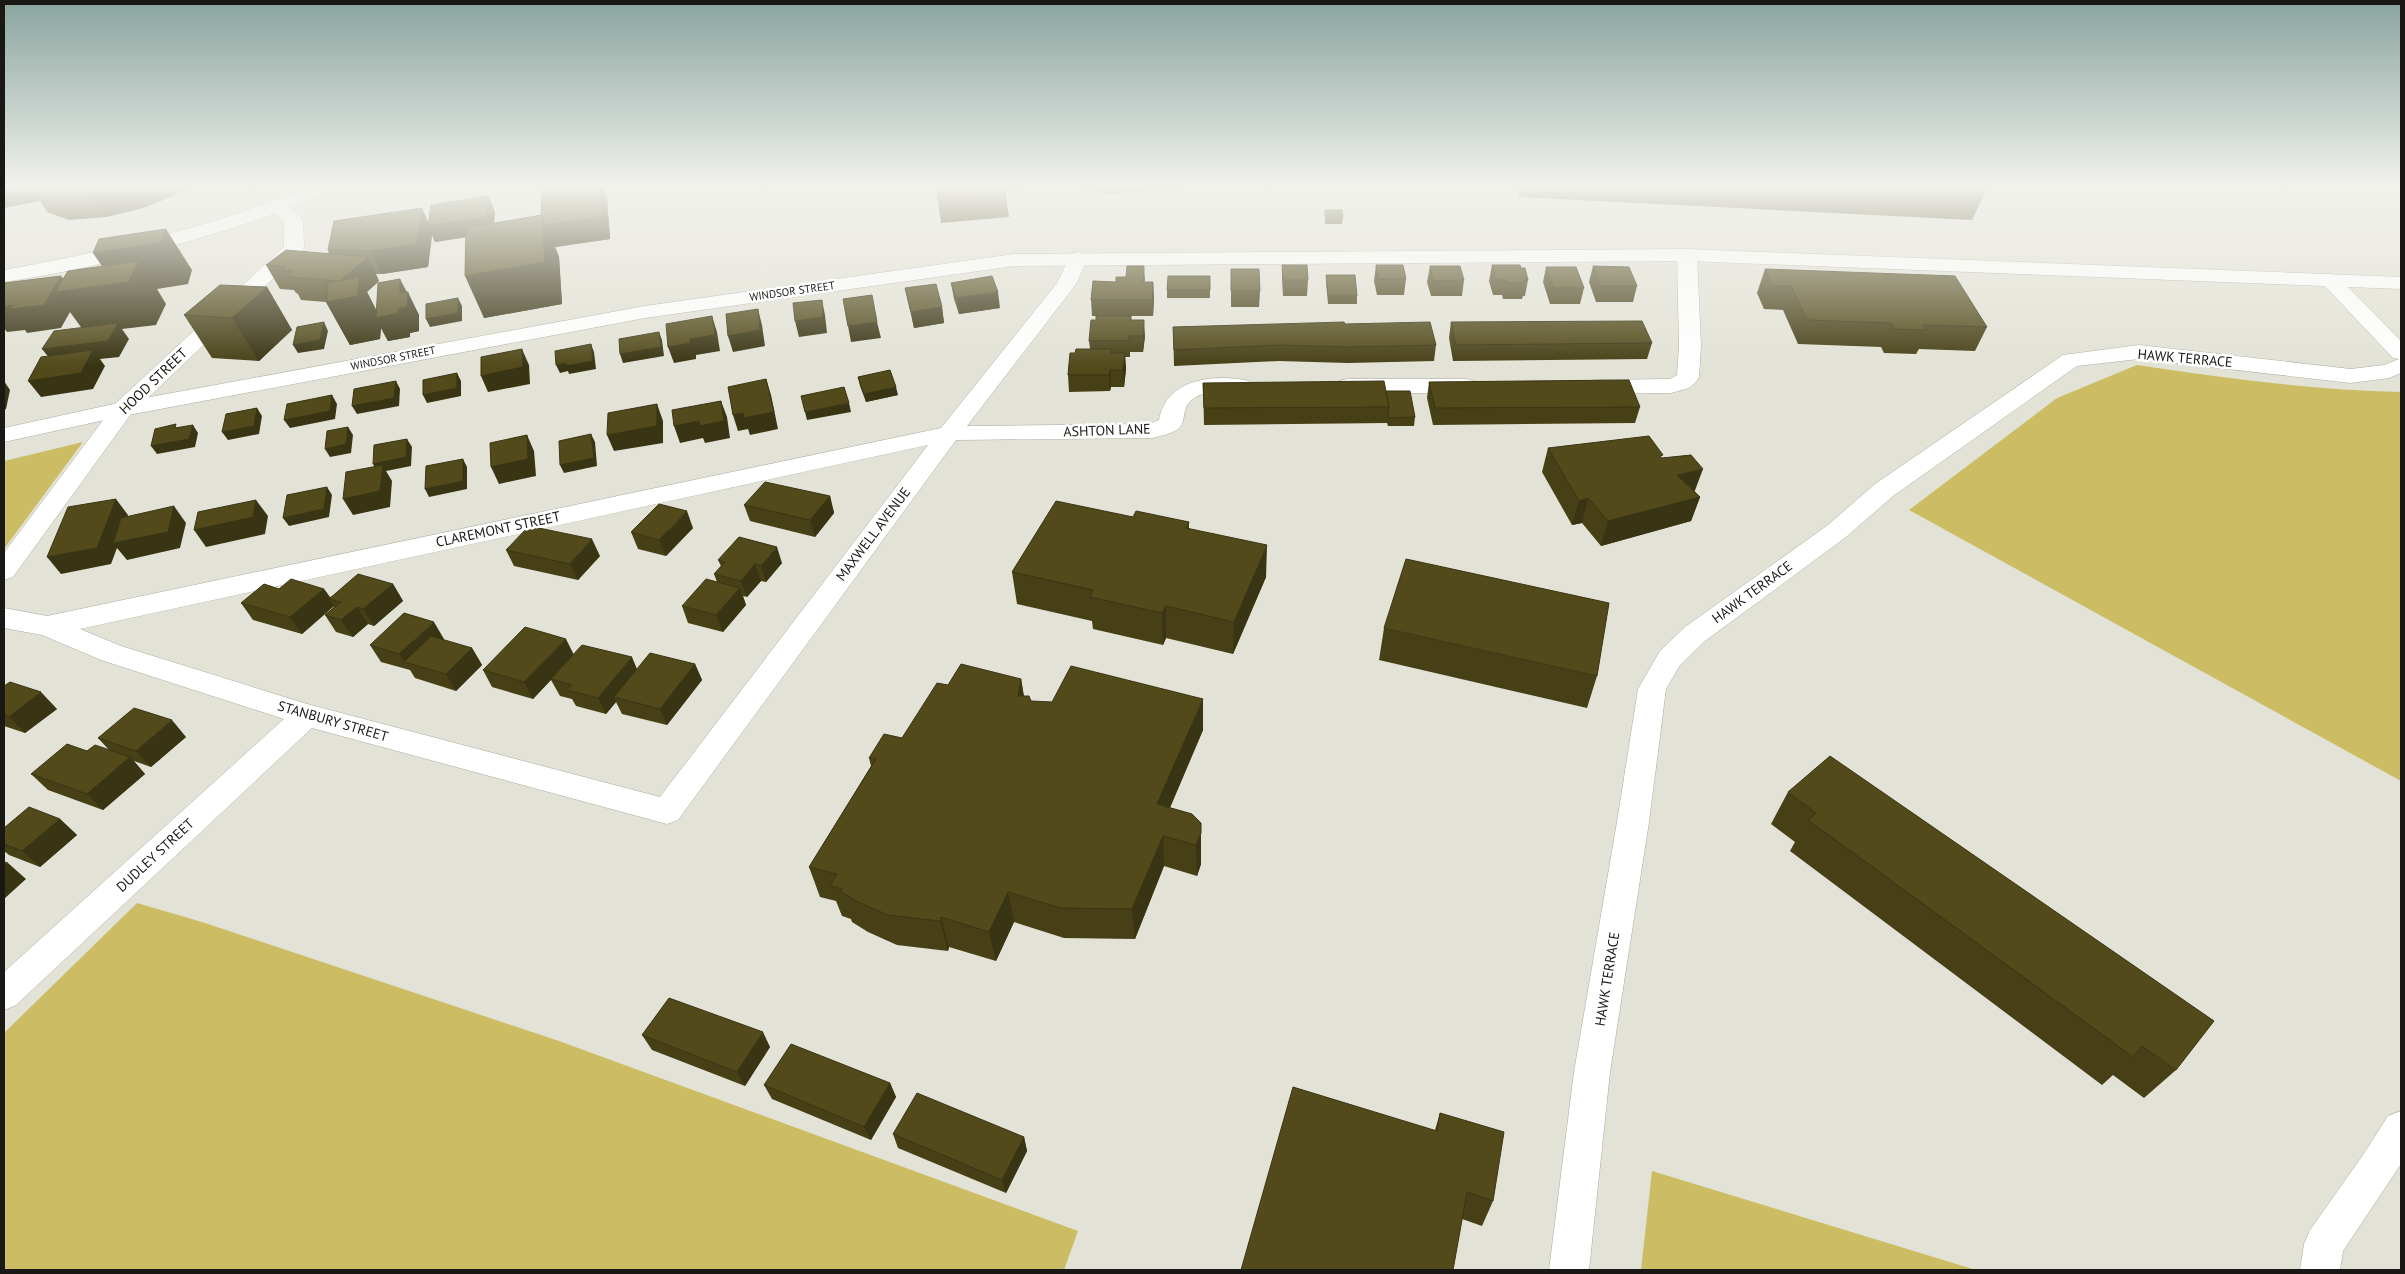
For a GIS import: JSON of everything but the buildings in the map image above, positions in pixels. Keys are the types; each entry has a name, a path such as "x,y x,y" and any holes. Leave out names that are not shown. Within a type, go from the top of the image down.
{"street":[{"path":"4,276 70,264 147,246"},
{"name":"HOOD STREET","path":"4,571 123,408 294,246"},
{"path":"1574,387 1671,386 1688,377 1690,346 1687,255"},
{"name":"WINDSOR STREET","path":"4,435 123,408 645,312 1014,260 1078,258 1687,255 2401,283"},
{"name":"MAXWELL AVENUE","path":"666,811 949,432 1066,284 1078,258"},
{"path":"2330,280 2401,353"},
{"name":"HAWK TERRACE","path":"1569,1270 1592,1072 1633,822 1652,689 1670,658 1695,634 1837,531 1884,490 2071,360 2140,352 2351,376 2389,371 2401,365"},
{"name":"ASHTON LANE","path":"949,432 1152,431 1170,424 1174,405 1184,392 1218,386 1258,386"},
{"path":"1327,386 1485,386"},
{"name":"CLAREMONT STREET","path":"47,626 949,432"},
{"name":"STANBURY STREET","path":"4,618 47,626 111,653 307,715 666,811"},
{"name":"DUDLEY STREET","path":"4,994 307,715"},
{"path":"2320,1270 2324,1244 2377,1169 2401,1129"}],"shaded area":[{"path":"2137,365 2269,383 2401,392 2401,781 1909,510 2057,398"},
{"path":"83,442 4,549 4,461"},
{"path":"137,903 202,922 559,1041 1078,1231 1064,1270 4,1270 4,1033"},
{"path":"1652,1171 1976,1270 1641,1270"}]}
